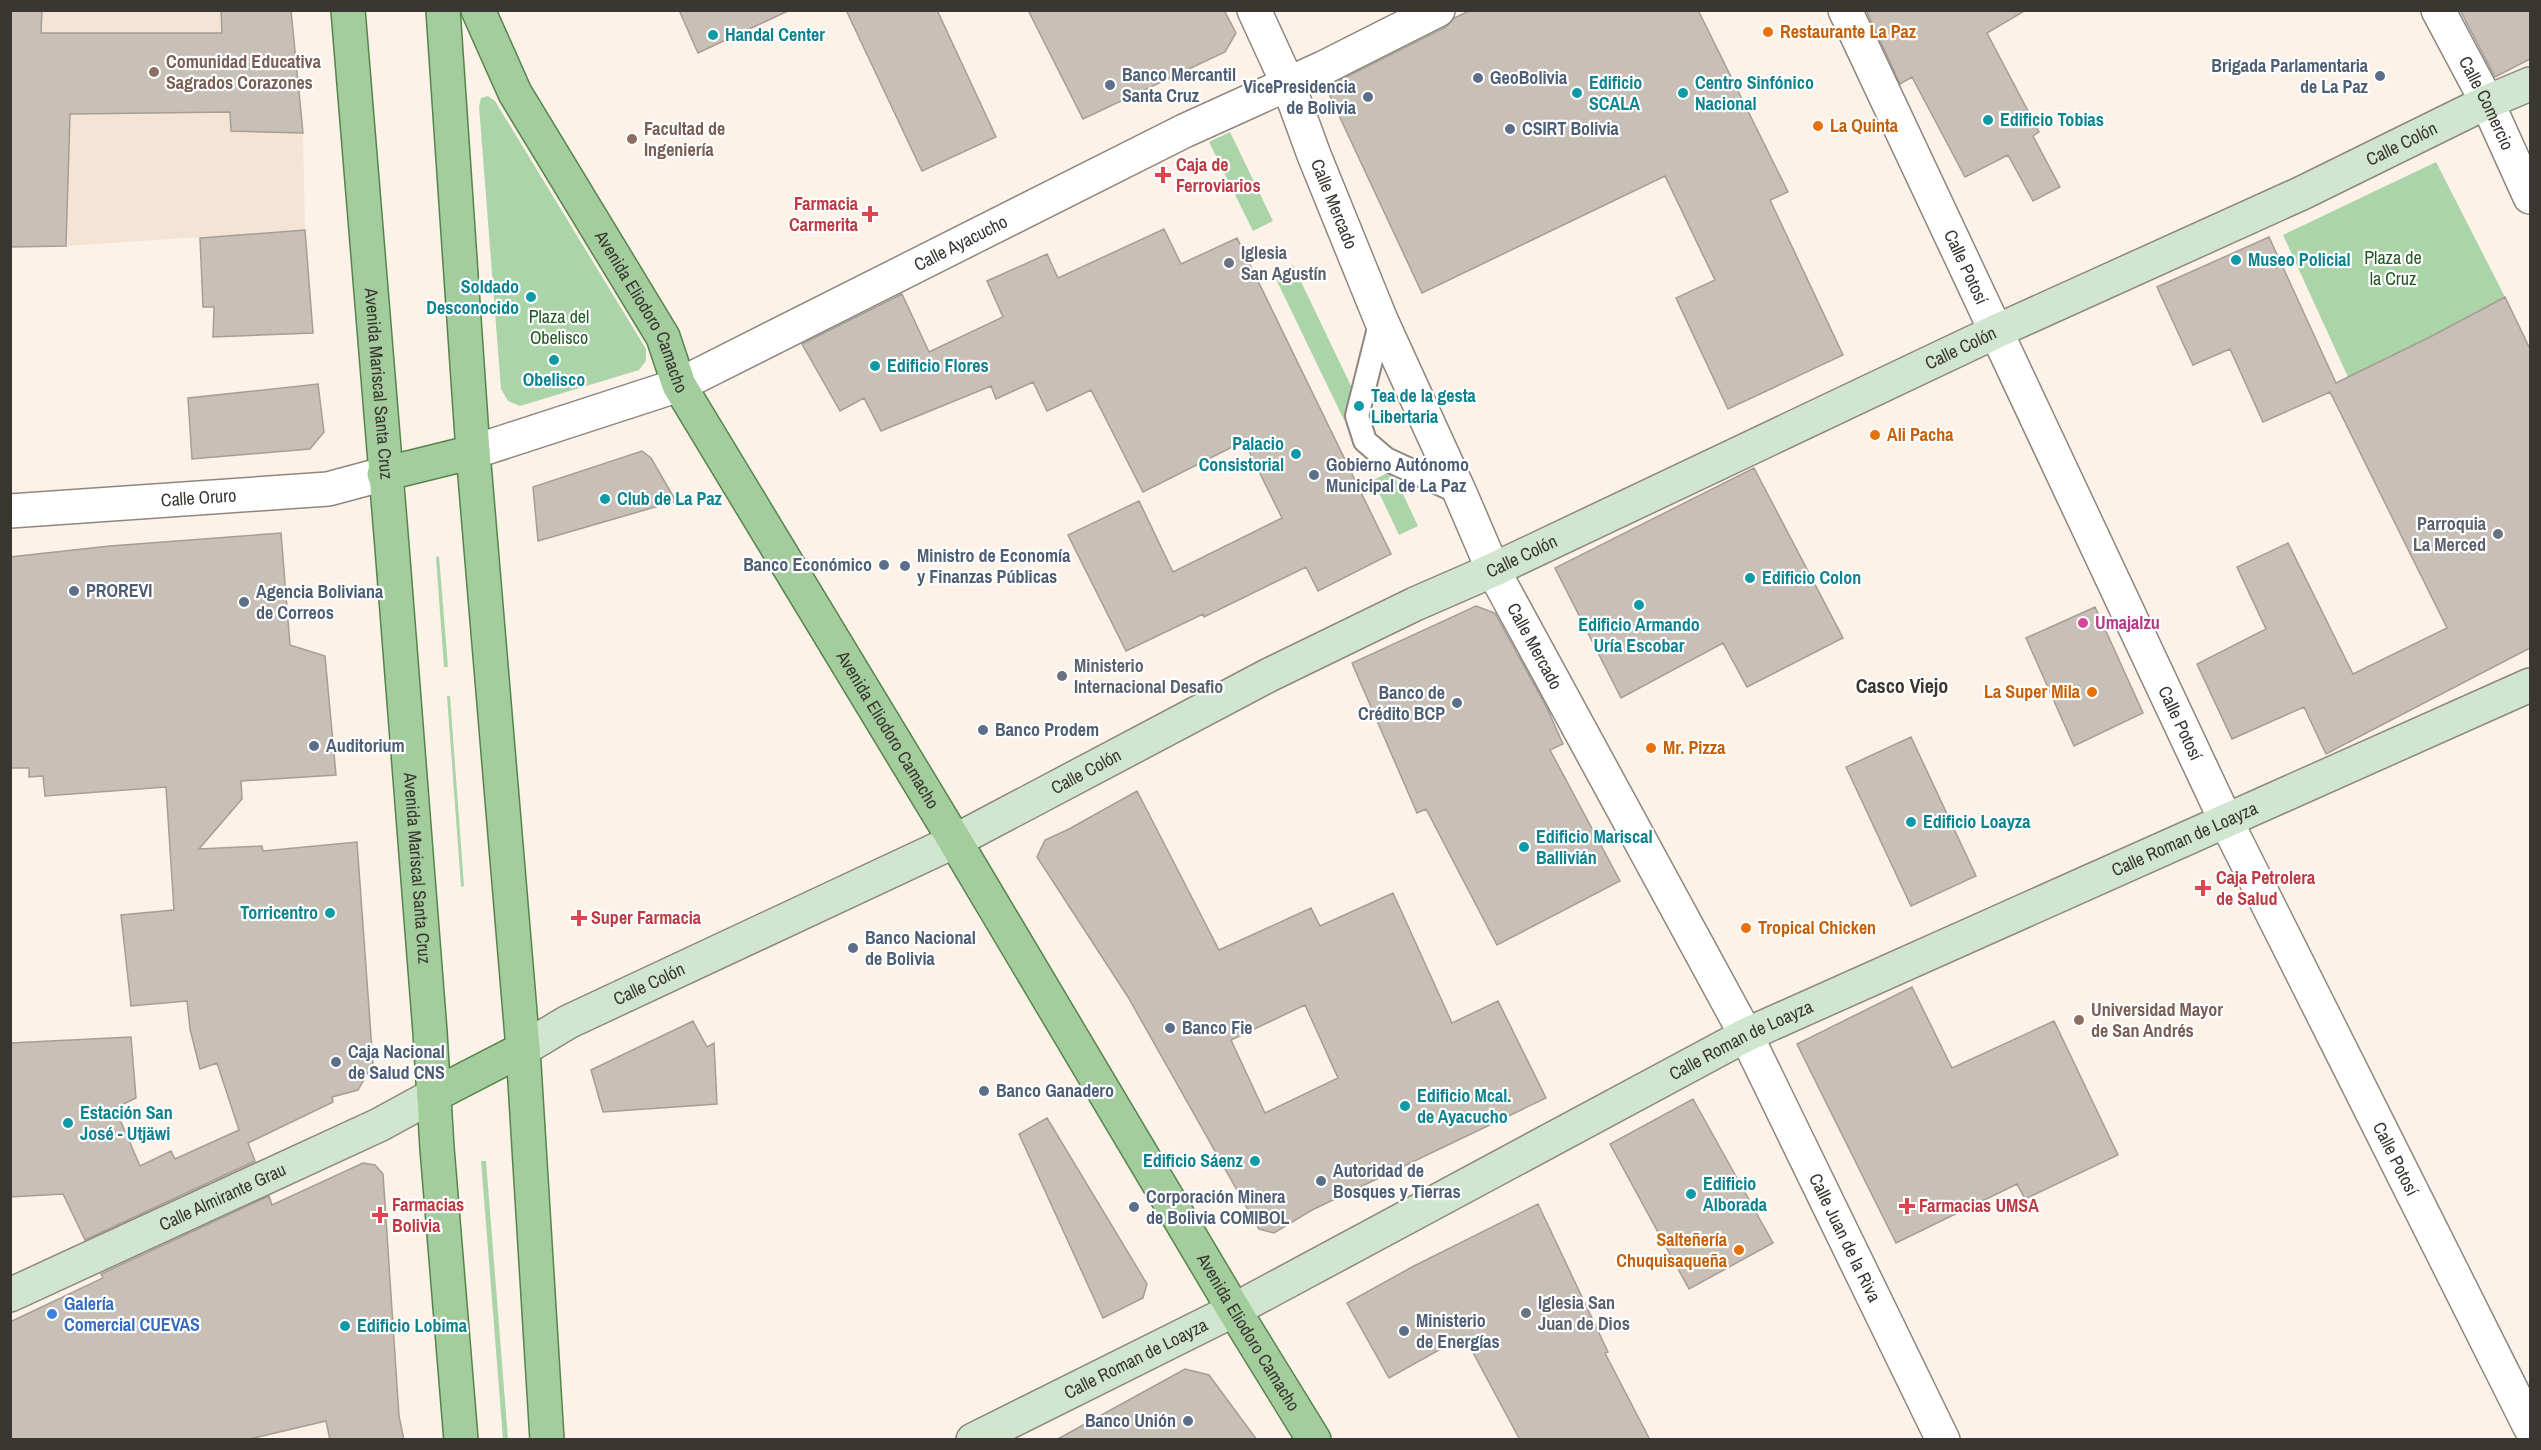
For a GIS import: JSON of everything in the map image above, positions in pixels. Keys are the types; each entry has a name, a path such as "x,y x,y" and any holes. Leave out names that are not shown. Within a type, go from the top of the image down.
{"main road":[{"name":"Avenida Mariscal Santa Cruz","path":"348,10 381,399 384,474 461,1440"},
{"path":"443,10 473,452 523,1049 548,1440"},
{"name":"Avenida Eliodoro Camacho","path":"478,10 515,93 663,337 679,385 1314,1440"},
{"name":"Calle Colón","path":"523,1049 568,1022 955,841 1269,675 1415,604 1493,570 1996,331 2302,193 2487,102 2530,84"},
{"path":"384,474 473,452"},
{"name":"Calle Roman de Loayza","path":"973,1440 1234,1310 1746,1035 2530,684"},
{"path":"434,1095 523,1049"},
{"name":"Calle Almirante Grau","path":"10,1295 379,1125 434,1095"}],"street":[{"name":"Calle Mercado","path":"1254,10 1288,84 1314,155 1381,320 1493,570 1746,1035"},
{"name":"Calle Potosí","path":"1845,10 2226,821 2530,1426"},
{"name":"Calle Comercio","path":"2438,10 2487,102 2530,197"},
{"name":"Calle Ayacucho","path":"473,452 679,385 1184,131 1288,84 1435,11"},
{"name":"Calle Oruro","path":"10,511 328,489 384,474"},
{"name":"Calle Juan de la Riva","path":"1746,1035 1943,1440"}],"lane":[{"path":"1381,320 1357,416 1365,441 1386,459 1460,493"}],"shaded area":[{"name":"Comunidad Educativa Sagrados Corazones","path":"10,11 291,11 303,133 305,230 66,246 11,247"}],"green space":[{"name":"Plaza del Obelisco","path":"488,96 495,101 646,349 646,361 639,370 520,406 508,401 501,389 479,106 481,98"},
{"path":"1230,132 1273,221 1253,231 1209,142"},
{"name":"Plaza de la Cruz","path":"2436,162 2505,297 2348,377 2283,235"},
{"path":"1293,265 1363,411 1344,420 1274,275"},
{"path":"1392,471 1418,526 1399,535 1373,480"},
{"path":"439,556 448,667 444,667 436,557"},
{"path":"447,696 450,696 464,886 461,887"},
{"path":"481,1161 486,1161 508,1439 503,1439"}],"building":[{"path":"10,10 42,10 41,33 222,33 221,10 291,10 303,133 231,131 230,112 70,114 66,246 10,247"},
{"name":"Handal Center","path":"679,10 790,10 698,53"},
{"path":"846,10 937,10 996,137 922,171"},
{"name":"Banco Mercantil Santa Cruz","path":"1028,10 1224,10 1236,33 1225,52 1083,119"},
{"path":"1471,10 1698,10 1788,192 1770,200 1843,355 1728,409 1676,298 1715,280 1665,176 1422,293 1328,92 1332,84 1446,27 1454,18"},
{"name":"Edificio Tobias","path":"1866,10 2026,10 1987,33 2039,132 2033,136 2060,187 2033,201 2008,155 1965,177 1912,77 1900,84"},
{"path":"2460,10 2530,10 2530,59 2495,77"},
{"path":"1164,229 1181,264 1237,238 1391,554 1318,591 1306,567 1204,617 1203,614 1126,651 1068,535 1139,501 1173,572 1282,518 1244,441 1143,492 1091,390 1047,411 1033,382 996,399 991,386 881,431 864,398 840,411 802,344 902,294 929,352 1003,317 987,281 1047,254 1058,278"},
{"path":"305,230 313,333 213,337 214,307 203,307 200,238"},
{"path":"2269,237 2336,383 2505,297 2530,349 2530,648 2326,754 2304,707 2232,739 2197,664 2266,629 2237,567 2288,543 2353,674 2447,628 2330,392 2263,422 2230,349 2193,365 2157,287"},
{"path":"318,384 324,432 310,449 192,459 188,398"},
{"name":"Club de La Paz","path":"642,451 651,458 676,501 538,541 533,487"},
{"path":"1754,468 1843,638 1747,687 1723,643 1621,698 1555,568"},
{"path":"281,533 290,645 325,656 336,775 241,781 242,799 199,849 262,846 263,851 357,842 373,1064 358,1090 332,1097 333,1102 248,1143 255,1161 85,1240 63,1194 10,1197 10,1043 131,1037 136,1098 115,1108 140,1166 171,1151 175,1159 239,1130 217,1063 200,1069 190,1029 187,1001 131,1006 121,915 174,910 166,787 45,796 43,776 29,777 29,768 10,768 10,557 110,546"},
{"path":"1476,606 1495,613 1547,708 1563,744 1550,750 1620,881 1497,945 1426,809 1417,813 1352,663"},
{"path":"2095,607 2143,713 2074,746 2026,638"},
{"name":"Edificio Loayza","path":"1911,737 1976,876 1911,906 1846,767"},
{"path":"1137,791 1219,950 1311,908 1320,926 1393,893 1452,1023 1498,1001 1546,1098 1312,1210 1274,1233 1259,1229 1128,997 1037,857 1045,840","holes":["1305,1005 1338,1078 1265,1113 1231,1040"]},
{"path":"1912,987 1952,1068 2054,1021 2118,1155 2025,1199 2017,1184 1896,1243 1797,1044"},
{"path":"693,1021 707,1047 714,1043 717,1104 603,1112 591,1070"},
{"name":"Edificio Alborada","path":"1693,1099 1773,1243 1689,1289 1610,1144"},
{"name":"Corporación Minera de Bolivia COMIBOL","path":"1047,1118 1147,1284 1143,1298 1103,1318 1019,1134"},
{"path":"363,1163 375,1165 383,1174 399,1416 404,1440 330,1440 326,1421 246,1440 10,1440 10,1322 103,1278 101,1274 269,1196 272,1205"},
{"name":"Iglesia San Juan de Dios","path":"1538,1204 1608,1352 1605,1353 1650,1440 1520,1440 1464,1336 1389,1378 1347,1303 1412,1267"},
{"name":"Banco Unión","path":"1185,1369 1209,1375 1257,1440 1056,1440"}],"place":[{"name":"Restaurante La Paz","path":"1768,32"},
{"name":"Handal Center","path":"713,35"},
{"name":"Comunidad Educativa Sagrados Corazones","path":"154,72"},
{"name":"Brigada Parlamentaria de La Paz","path":"2380,76"},
{"name":"GeoBolivia","path":"1478,78"},
{"name":"Banco Mercantil Santa Cruz","path":"1110,85"},
{"name":"Edificio SCALA","path":"1577,93"},
{"name":"Centro Sinfónico Nacional","path":"1683,93"},
{"name":"VicePresidencia de Bolivia","path":"1368,97"},
{"name":"Edificio Tobias","path":"1988,120"},
{"name":"La Quinta","path":"1818,126"},
{"name":"CSIRT Bolivia","path":"1510,129"},
{"name":"Facultad de Ingeniería","path":"632,139"},
{"name":"Caja de Ferroviarios","path":"1163,175"},
{"name":"Farmacia Carmerita","path":"870,214"},
{"name":"Museo Policial","path":"2236,260"},
{"name":"Iglesia San Agustín","path":"1229,263"},
{"name":"Soldado Desconocido","path":"531,297"},
{"name":"Obelisco","path":"554,360"},
{"name":"Edificio Flores","path":"875,366"},
{"name":"Tea de la gesta Libertaria","path":"1359,406"},
{"name":"Ali Pacha","path":"1875,435"},
{"name":"Palacio Consistorial","path":"1296,454"},
{"name":"Gobierno Autónomo Municipal de La Paz","path":"1314,475"},
{"name":"Club de La Paz","path":"605,499"},
{"name":"Parroquia La Merced","path":"2498,534"},
{"name":"Banco Económico","path":"884,565"},
{"name":"Ministro de Economía y Finanzas Públicas","path":"905,566"},
{"name":"Edificio Colon","path":"1750,578"},
{"name":"PROREVI","path":"74,591"},
{"name":"Agencia Boliviana de Correos","path":"244,602"},
{"name":"Edificio Armando Uría Escobar","path":"1639,605"},
{"name":"Umajalzu","path":"2083,623"},
{"name":"Ministerio Internacional Desafio","path":"1062,676"},
{"name":"La Super Mila","path":"2092,692"},
{"name":"Banco de Crédito BCP","path":"1457,703"},
{"name":"Banco Prodem","path":"983,730"},
{"name":"Auditorium","path":"314,746"},
{"name":"Mr. Pizza","path":"1651,748"},
{"name":"Edificio Loayza","path":"1911,822"},
{"name":"Edificio Mariscal Ballivián","path":"1524,847"},
{"name":"Caja Petrolera de Salud","path":"2203,888"},
{"name":"Torricentro","path":"330,913"},
{"name":"Super Farmacia","path":"579,918"},
{"name":"Tropical Chicken","path":"1746,928"},
{"name":"Banco Nacional de Bolivia","path":"853,948"},
{"name":"Universidad Mayor de San Andrés","path":"2079,1020"},
{"name":"Banco Fie","path":"1170,1028"},
{"name":"Caja Nacional de Salud CNS","path":"336,1062"},
{"name":"Banco Ganadero","path":"984,1091"},
{"name":"Edificio Mcal. de Ayacucho","path":"1405,1106"},
{"name":"Estación San José - Utjäwi","path":"68,1123"},
{"name":"Edificio Sáenz","path":"1255,1161"},
{"name":"Autoridad de Bosques y Tierras","path":"1321,1181"},
{"name":"Edificio Alborada","path":"1691,1194"},
{"name":"Farmacias UMSA","path":"1907,1206"},
{"name":"Corporación Minera de Bolivia COMIBOL","path":"1134,1207"},
{"name":"Farmacias Bolivia","path":"380,1215"},
{"name":"Salteñería Chuquisaqueña","path":"1739,1250"},
{"name":"Iglesia San Juan de Dios","path":"1526,1313"},
{"name":"Galería Comercial CUEVAS","path":"52,1314"},
{"name":"Edificio Lobima","path":"345,1326"},
{"name":"Ministerio de Energías","path":"1404,1331"},
{"name":"Banco Unión","path":"1188,1421"}],"district":[{"name":"Casco Viejo","path":"1902,686"}]}
